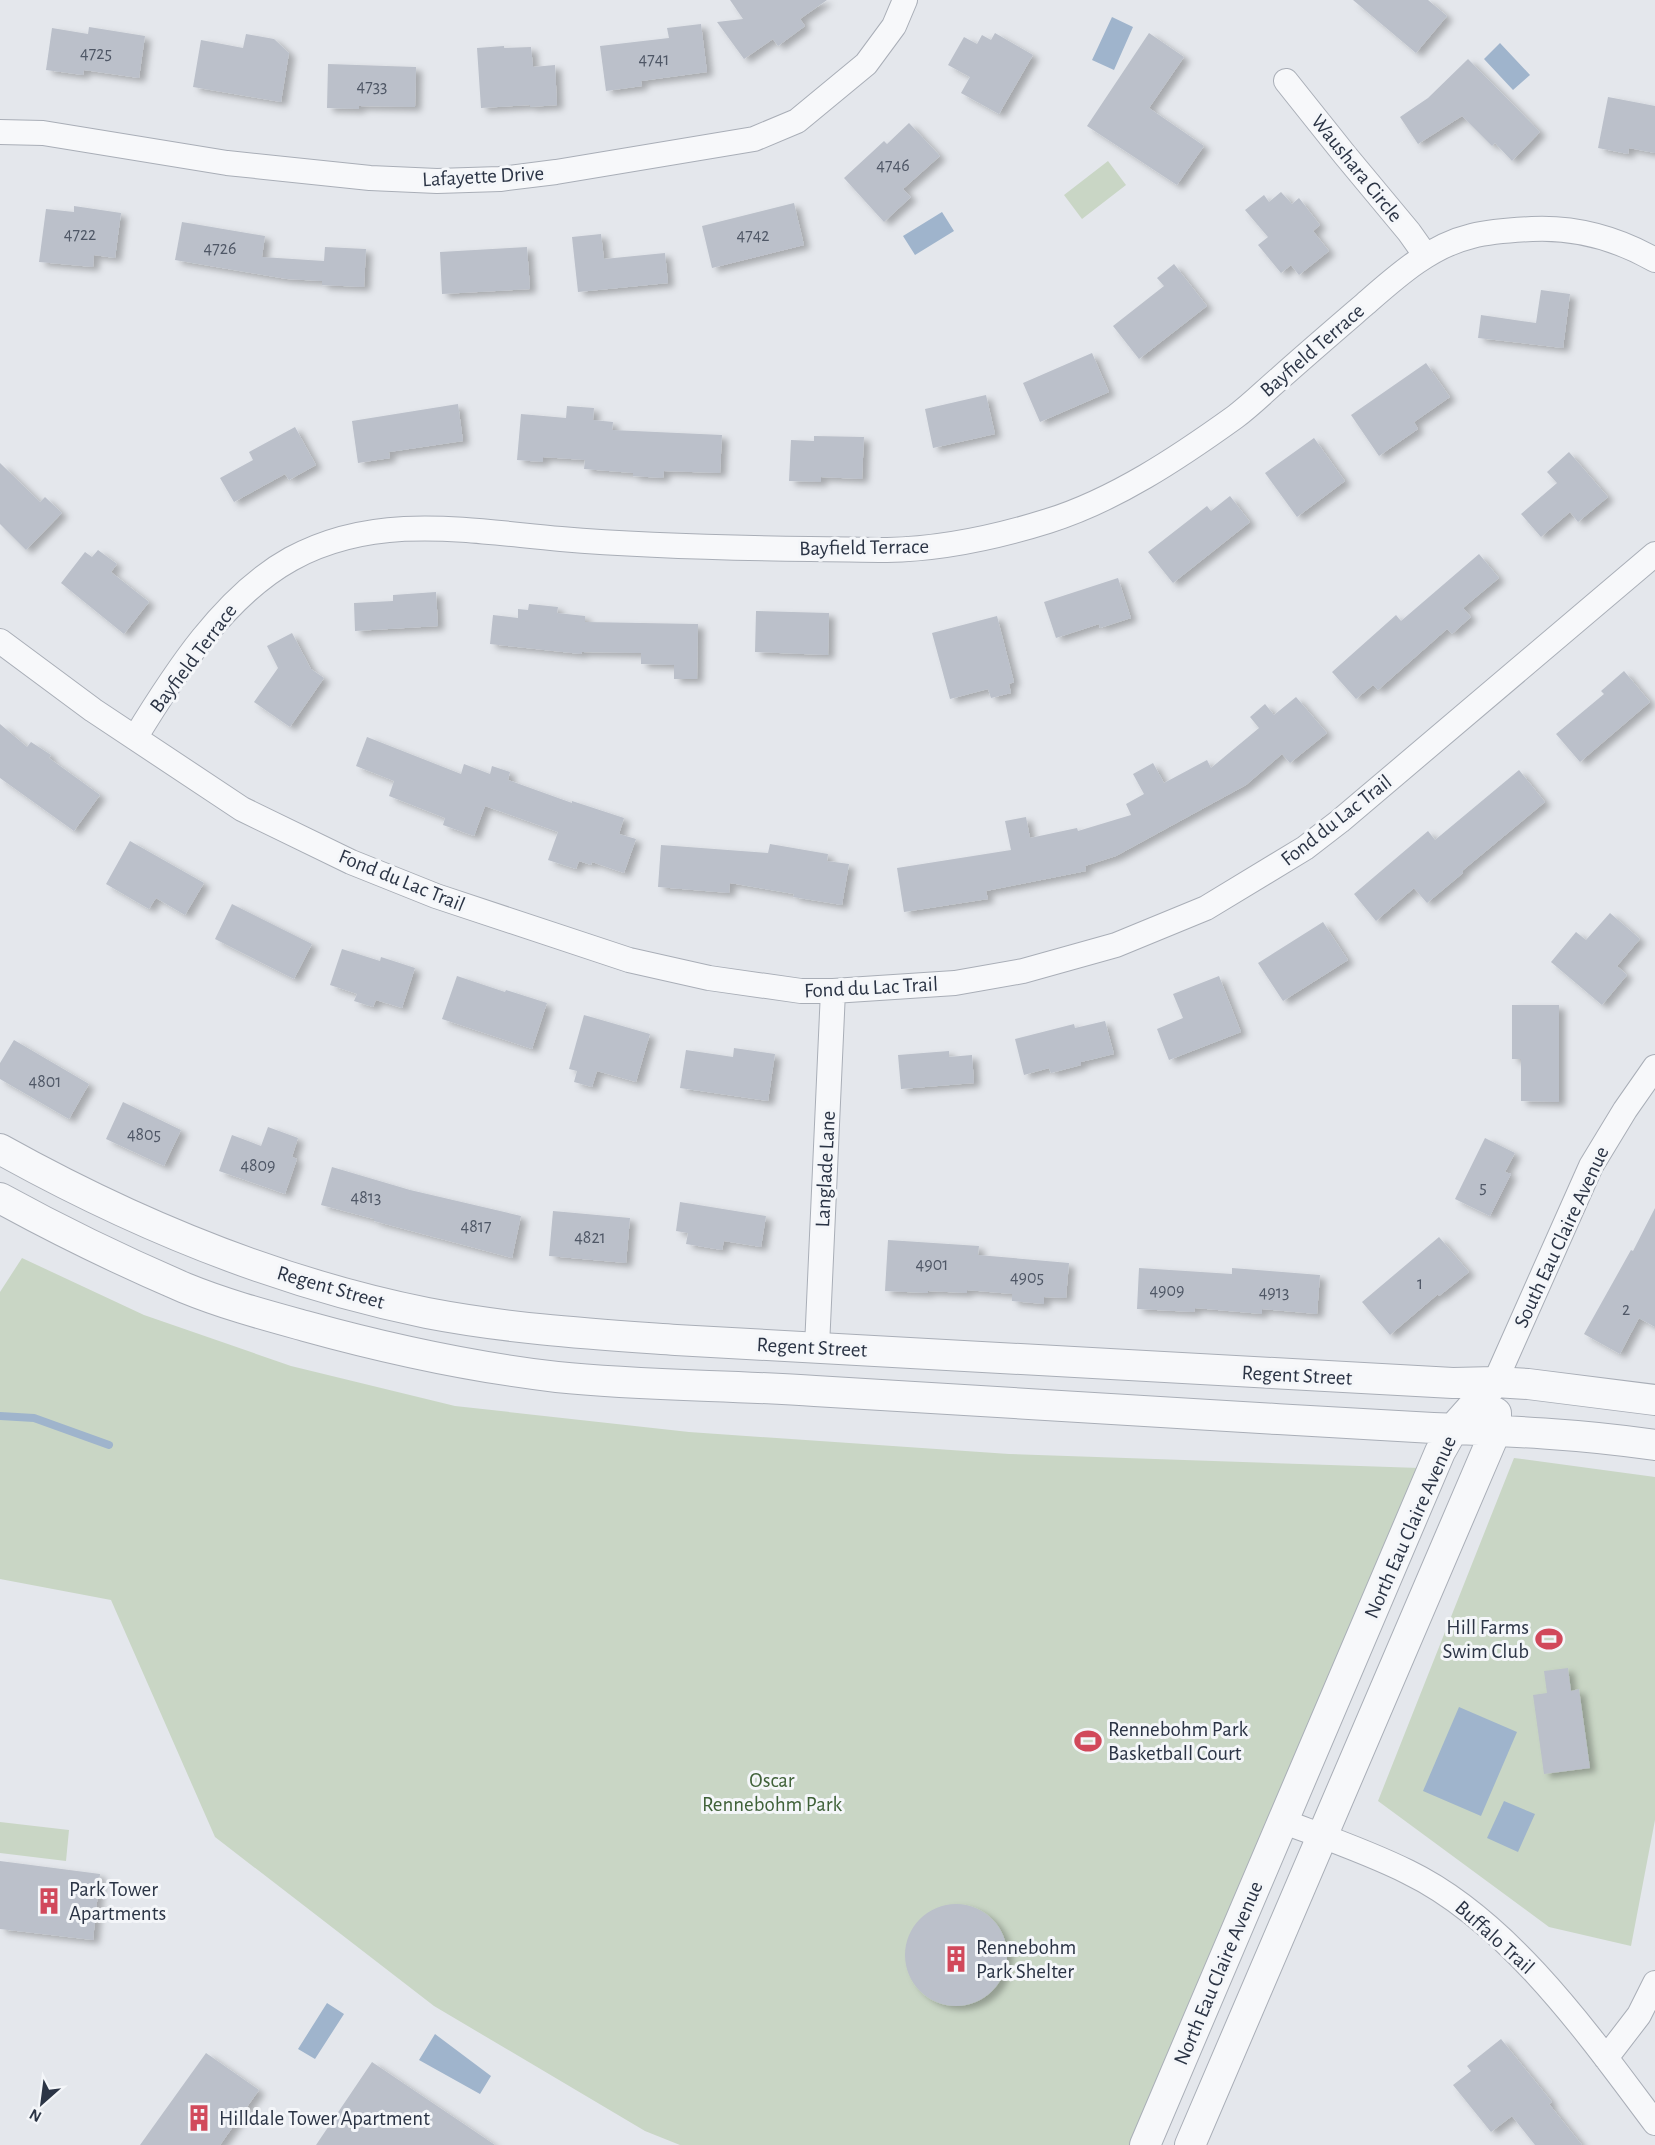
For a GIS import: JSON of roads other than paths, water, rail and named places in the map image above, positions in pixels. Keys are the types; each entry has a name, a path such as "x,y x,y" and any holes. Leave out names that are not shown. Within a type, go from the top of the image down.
{"street":[{"name":"Lafayette Drive","path":"0,132 43,133 227,163 370,178 437,181 500,179 556,172 754,139 797,121 866,64 894,26 905,0"},
{"name":"Waushara Circle","path":"1286,81 1426,256"},
{"name":"Bayfield Terrace","path":"135,738 160,697 226,609 261,580 292,559 337,540 378,530 404,528 451,529 567,540 757,549 890,550 946,545 1049,521 1090,505 1153,472 1237,415 1403,271 1426,256 1469,236 1505,230 1541,229 1591,234 1641,252 1655,260"},
{"name":"Fond du Lac Trail","path":"0,641 93,710 242,809 351,862 436,896 628,960 710,978 801,991 833,991 955,983 1023,971 1116,945 1206,908 1305,848 1340,821 1655,554"},
{"name":"Langlade Lane","path":"817,1347 833,991"},
{"name":"South Eau Claire Avenue","path":"1495,1382 1590,1166 1655,1068"},
{"name":"Regent Street","path":"0,1149 94,1198 196,1243 278,1273 366,1298 461,1319 561,1332 1453,1383 1495,1382 1655,1401"},
{"name":"Regent Street","path":"0,1197 73,1237 189,1289 265,1315 415,1354 473,1365 560,1377 672,1385 814,1390 1496,1430 1604,1437 1655,1445"},
{"path":"814,1390 817,1347"},
{"name":"North Eau Claire Avenue","path":"1145,2145 1440,1452 1453,1429 1495,1382"},
{"name":"North Eau Claire Avenue","path":"1190,2145 1496,1430 1495,1382"},
{"name":"Buffalo Trail","path":"1282,1821 1409,1872 1452,1898 1493,1930 1533,1971 1606,2058 1655,2122"},
{"path":"1606,2058 1639,2015 1655,1983"}],"water":[{"path":"1112,17 1133,27 1114,70 1092,60"},
{"path":"1500,43 1530,75 1513,90 1484,59"},
{"path":"942,212 954,231 915,255 903,236"},
{"path":"1459,1707 1517,1732 1481,1816 1423,1791"},
{"path":"1504,1801 1535,1814 1518,1852 1487,1838"},
{"path":"327,2003 344,2014 315,2059 298,2049"},
{"path":"435,2034 491,2076 480,2094 419,2060"}],"waterway":[{"path":"0,1416 34,1418 109,1445"}],"place":[{"name":"Hill Farms Swim Club","path":"1549,1639"},
{"name":"Rennebohm Park Basketball Court","path":"1088,1741"},
{"name":"Park Tower Apartments","path":"49,1901"},
{"name":"Rennebohm Park Shelter","path":"956,1959"},
{"name":"Hilldale Tower Apartment","path":"199,2118"}],"park label":[{"name":"Oscar Rennebohm Park","path":"772,1792"}]}
